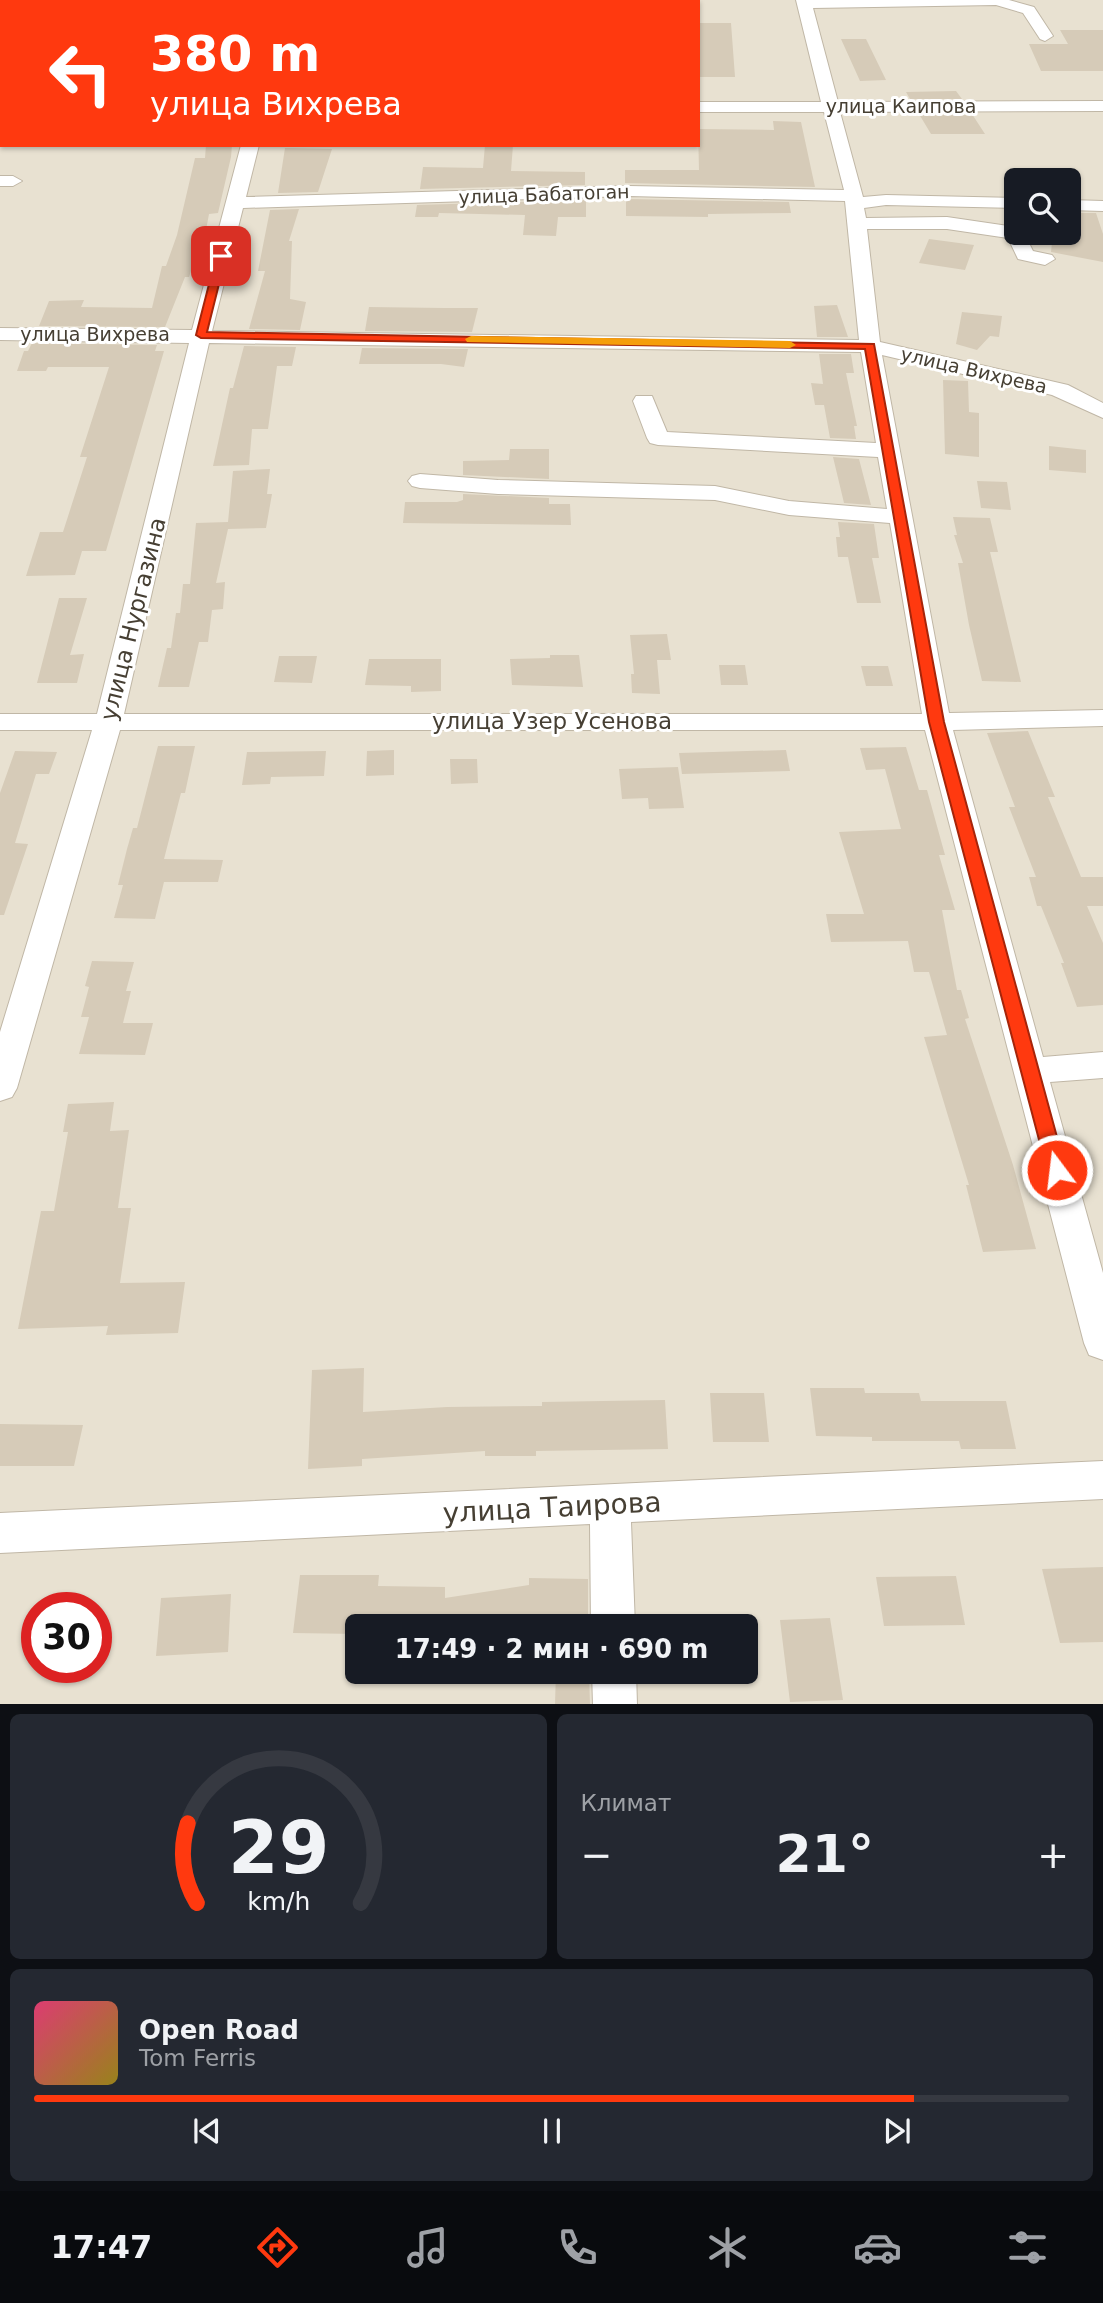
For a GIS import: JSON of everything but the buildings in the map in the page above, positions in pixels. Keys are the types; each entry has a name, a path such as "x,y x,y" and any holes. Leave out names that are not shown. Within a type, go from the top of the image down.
{"street":[{"path":"1045,36 1029,10 995,0 803,2 855,208 870,346 937,722 1103,1343"},
{"name":"улица Каипова","path":"700,107 1103,106"},
{"name":"улица Нургазина","path":"0,1088 109,720 201,335 249,147"},
{"name":"улица Бабатоган","path":"234,203 629,191 855,208"},
{"path":"855,208 898,200 1004,203"},
{"path":"1081,205 1103,206"},
{"path":"855,208 1015,233 1025,256 1045,259"},
{"name":"улица Вихрева","path":"0,334 870,346 1060,390 1103,411"},
{"path":"644,401 658,438 889,452"},
{"path":"419,481 498,487 715,493 789,508 900,517"},
{"name":"улица Узер Усенова","path":"0,722 937,722 1103,718"},
{"path":"1030,1071 1103,1065"},
{"name":"улица Таирова","path":"0,1533 1103,1480"},
{"path":"610,1504 613,1614"},
{"path":"614,1684 615,1704"}],"shaded area":[{"path":"700,0 1103,0 1103,1704 0,1704 0,147 700,147"}],"slow traffic":[{"path":"471,339 790,345"}],"route":[{"path":"221,256 201,335 870,346 937,722 1057,1170"}]}
